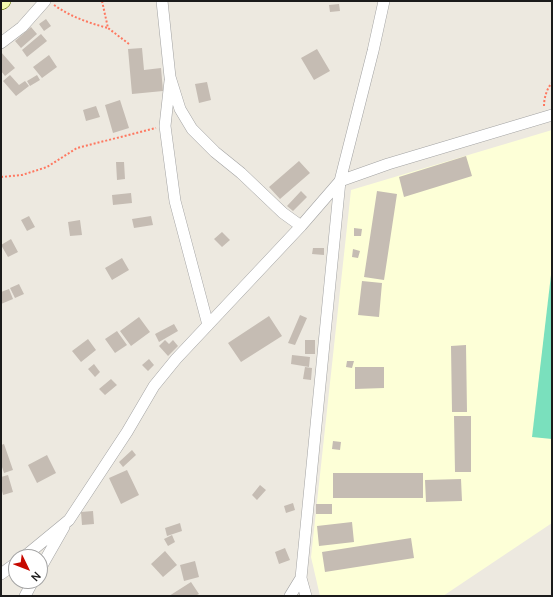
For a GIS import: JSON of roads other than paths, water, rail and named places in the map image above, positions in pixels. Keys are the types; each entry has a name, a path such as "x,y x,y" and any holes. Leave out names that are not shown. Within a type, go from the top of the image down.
{"street":[{"path":"162,1 170,77 180,109 192,129 215,152 241,173 283,213 301,226"},
{"path":"306,596 301,578 340,181 384,1"},
{"path":"1,42 22,27 48,2"},
{"path":"170,77 165,126 175,200 208,325"},
{"path":"48,555 68,520 127,432 154,386 176,359 301,226 340,181 395,162 548,116"},
{"path":"34,549 68,520"},
{"path":"290,596 301,578"}]}
